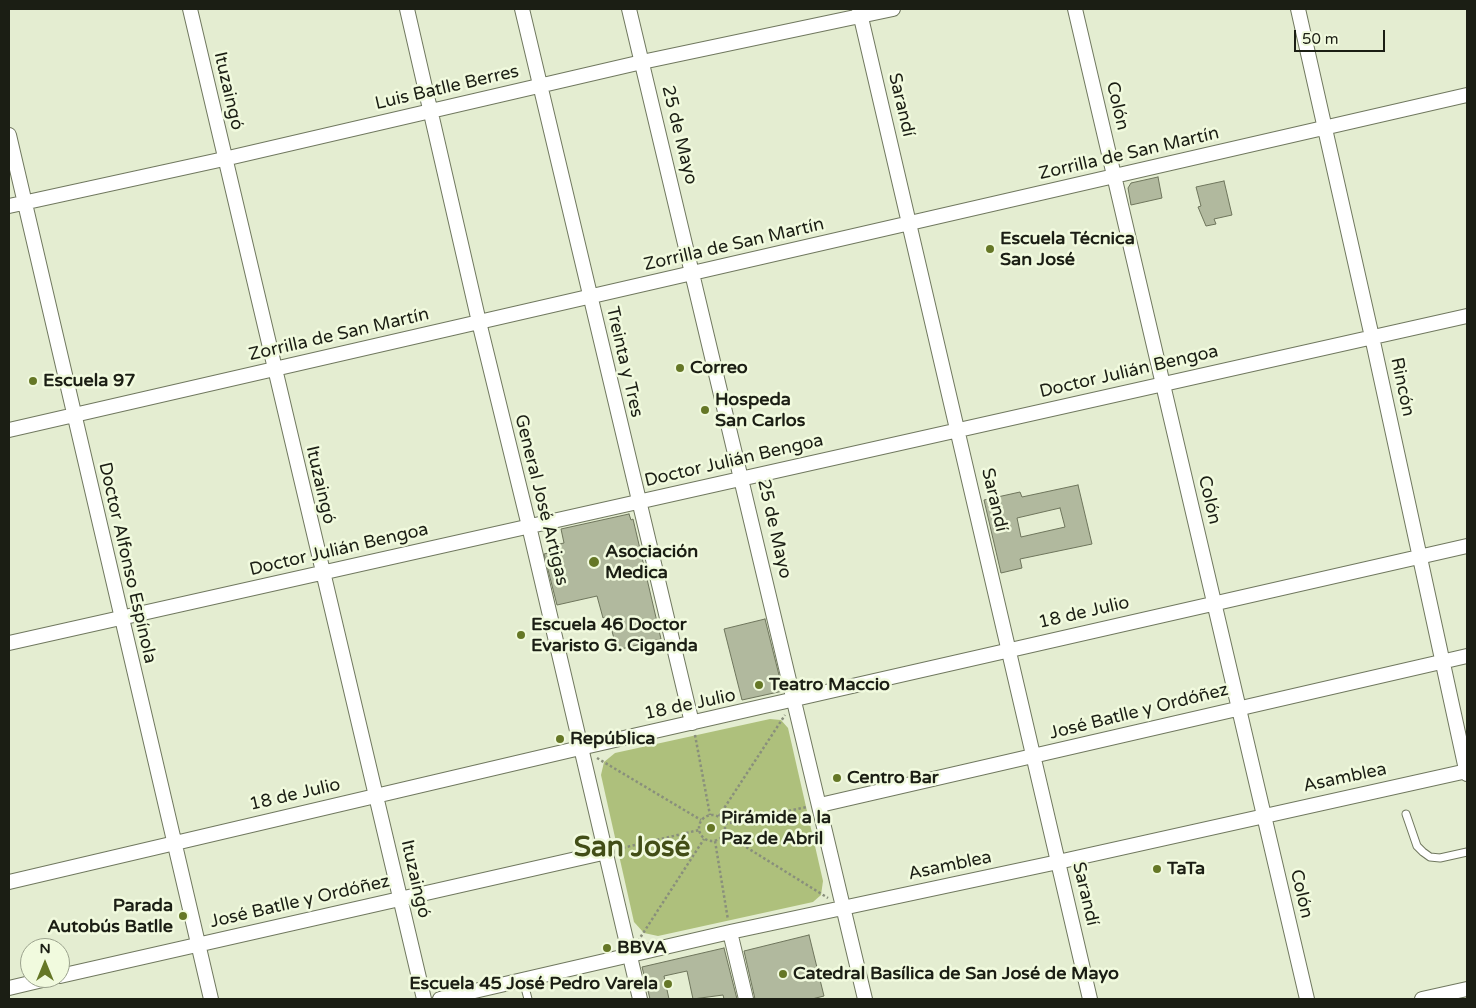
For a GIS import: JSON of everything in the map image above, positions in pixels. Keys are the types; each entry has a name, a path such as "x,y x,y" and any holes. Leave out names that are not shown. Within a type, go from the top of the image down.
{"street":[{"name":"Ituzaingó","path":"190,9 424,999"},
{"name":"General José Artigas","path":"407,9 479,322 529,526 580,748 607,852 640,999"},
{"name":"Treinta y Tres","path":"522,9 589,297 692,723"},
{"name":"25 de Mayo","path":"629,9 743,478 794,701 866,999"},
{"name":"Luis Batlle Berres","path":"9,206 224,159 860,12 893,9"},
{"name":"Colón","path":"1075,9 1307,999"},
{"name":"Rincón","path":"1298,9 1467,772"},
{"name":"Sarandí","path":"860,12 1090,999"},
{"name":"Zorrilla de San Martín","path":"9,430 1467,95"},
{"name":"Doctor Alfonso Espínola","path":"9,135 211,999"},
{"name":"Doctor Julián Bengoa","path":"9,643 1467,316"},
{"name":"18 de Julio","path":"9,882 376,795 794,701 1009,649 1467,546"},
{"name":"José Batlle y Ordóñez","path":"820,804 1034,757 1239,707 1467,656"},
{"name":"Asamblea","path":"440,999 730,932 1467,772"},
{"name":"José Batlle y Ordóñez","path":"70,974 607,852"},
{"path":"730,932 746,999"},
{"path":"1422,999 1467,989"}],"lane":[{"path":"1406,814 1417,846 1430,857 1440,858 1467,852"},
{"path":"523,980 528,999"}],"path":[{"path":"719,816 794,701"},
{"path":"692,723 710,815"},
{"path":"580,748 701,820"},
{"path":"725,824 820,804"},
{"path":"710,815 719,816 725,824 724,834 715,841 704,839 699,830 701,820 710,815"},
{"path":"607,852 699,830"},
{"path":"724,834 844,908"},
{"path":"630,955 704,839"},
{"path":"715,841 730,932"}],"green space":[{"path":"770,719 781,720 788,728 823,881 821,895 813,902 658,936 644,933 634,922 601,775 604,762 615,753"}],"building":[{"path":"1158,177 1162,198 1131,205 1128,188 1131,183"},
{"path":"1224,181 1232,215 1214,219 1216,224 1206,226 1198,207 1201,206 1196,187"},
{"path":"1078,485 1092,544 1020,559 1022,568 1001,573 984,500 1020,492 1022,497","holes":["1060,508 1065,527 1021,537 1017,518"]},
{"name":"Asociación Medica","path":"629,514 631,520 633,519 661,639 617,650 608,616 603,618 597,596 557,605 544,554 552,552 551,546 564,543 561,529"},
{"path":"765,619 783,691 742,700 724,629"},
{"name":"Catedral Basílica de San José de Mayo","path":"809,935 824,996 812,999 755,999 744,951"},
{"path":"724,948 737,999 724,999 723,995 693,999 687,971 664,976 669,999 650,999 642,967"}],"place":[{"name":"Escuela Técnica San José","path":"990,249"},
{"name":"Correo","path":"680,368"},
{"name":"Escuela 97","path":"33,381"},
{"name":"Hospeda San Carlos","path":"705,410"},
{"name":"Asociación Medica","path":"594,562"},
{"name":"Escuela 46 Doctor Evaristo G. Ciganda","path":"521,635"},
{"name":"Teatro Maccio","path":"759,685"},
{"name":"República","path":"560,739"},
{"name":"Centro Bar","path":"837,778"},
{"name":"Pirámide a la Paz de Abril","path":"711,828"},
{"name":"TaTa","path":"1157,869"},
{"name":"Parada Autobús Batlle","path":"183,916"},
{"name":"BBVA","path":"607,948"},
{"name":"Catedral Basílica de San José de Mayo","path":"783,974"},
{"name":"Escuela 45 José Pedro Varela","path":"668,984"}],"district":[{"name":"San José","path":"632,849"}]}
